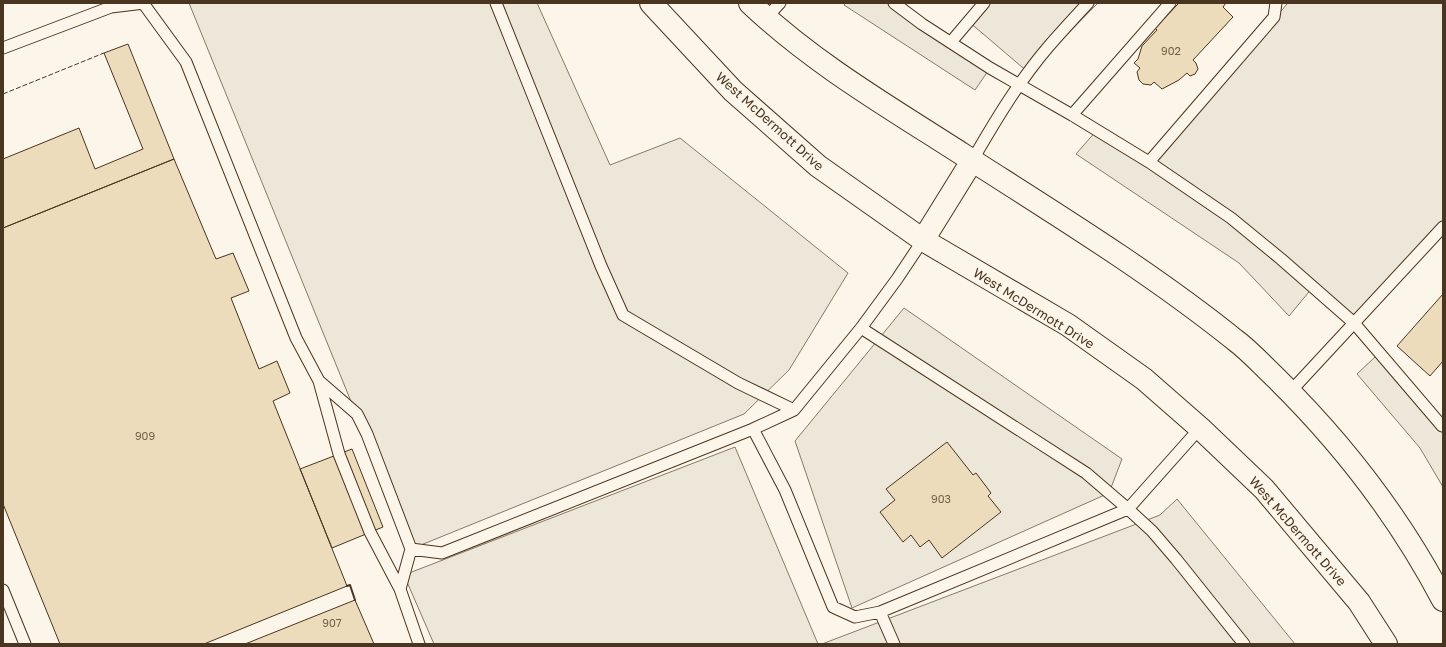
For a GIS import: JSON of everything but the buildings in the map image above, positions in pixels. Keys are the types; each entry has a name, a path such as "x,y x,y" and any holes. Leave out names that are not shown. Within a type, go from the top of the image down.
{"main road":[{"name":"West McDermott Drive","path":"652,3 733,91 818,166 923,240 1068,325 1144,379 1200,428 1264,489 1359,602 1386,644"},
{"path":"750,3 773,10 836,74 1154,278 1237,341 1290,392 1338,443 1393,517 1443,600"},
{"path":"923,240 972,161"}],"lane":[{"path":"3,48 111,7 144,3 186,62 296,338 319,381 339,454 370,532 400,589 419,644"},
{"path":"496,3 601,266 623,316 738,383 794,410"},
{"path":"894,3 922,24 1019,86 1072,115 1149,162 1231,218 1281,259 1354,324 1443,426"},
{"path":"951,42 984,3"},
{"path":"972,161 989,131 1019,86 1048,47 1088,3"},
{"path":"1072,115 1170,3"},
{"path":"1149,162 1274,17 1276,3"},
{"path":"1290,392 1441,232"},
{"path":"411,549 442,554 753,429 794,410 860,328 897,279 923,240"},
{"path":"860,328 1086,473 1152,531 1244,644"},
{"path":"319,381 356,414 370,441 411,549 400,589"},
{"path":"753,429 785,490 833,607 855,617 880,612 1128,509 1200,428"},
{"path":"3,590 25,644"},
{"path":"880,612 894,644"}],"shaded area":[{"path":"189,3 537,3 610,165 680,138 848,273 789,370 744,414 411,549"},
{"path":"846,3 890,3 990,68 975,90 844,5"},
{"path":"978,3 1098,3 1029,73 968,21"},
{"path":"1288,3 1443,3 1443,236 1439,232 1354,323 1313,287 1289,316 1239,263 1076,154 1097,130 1149,162"},
{"path":"904,308 1122,459 1109,493 852,608 795,441"},
{"path":"1376,356 1443,425 1443,487 1420,448 1357,374"},
{"path":"735,447 818,644 434,644 404,575"},
{"path":"1177,499 1295,644 822,644 1160,515"}],"fence":[{"path":"3,94 104,53"}],"wall":[{"path":"347,586 350,585 355,600"}]}
